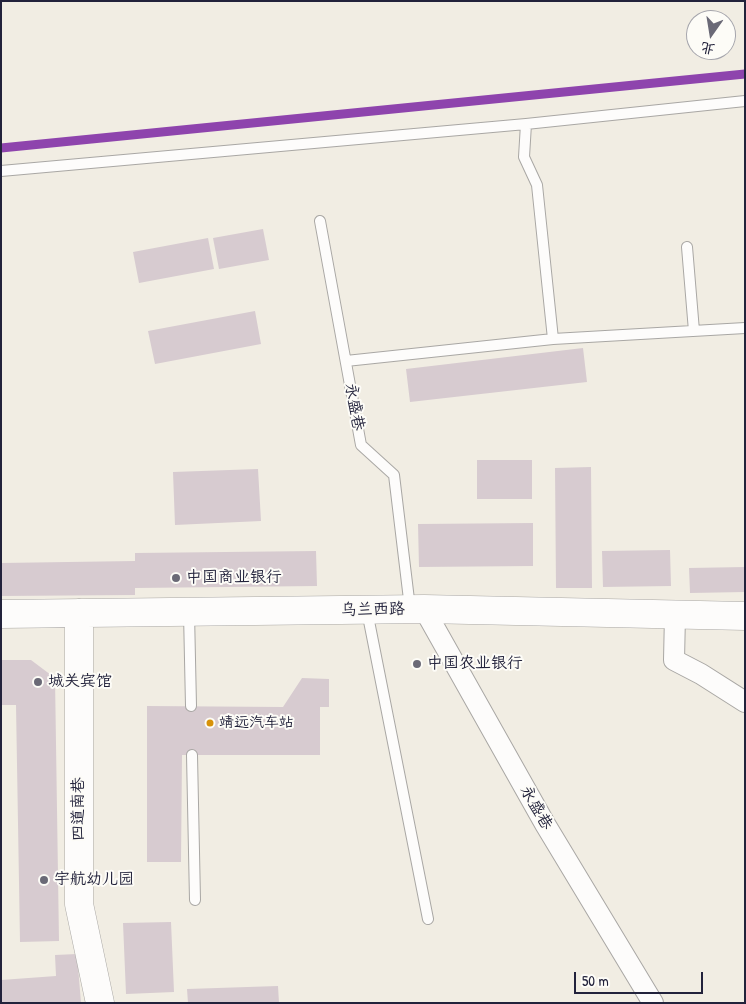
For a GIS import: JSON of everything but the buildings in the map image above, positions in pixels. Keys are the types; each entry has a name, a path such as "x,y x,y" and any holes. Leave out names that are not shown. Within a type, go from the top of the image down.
{"main road":[{"name":"乌兰西路","path":"1,614 417,609 745,616"},
{"name":"四道南巷","path":"79,613 79,904 100,1003"}],"street":[{"name":"永盛巷","path":"417,609 653,1003"},
{"path":"675,615 674,660 701,674 745,702"}],"lane":[{"path":"1,171 526,124 745,101"},
{"path":"526,124 524,157 537,185 554,339"},
{"name":"永盛巷","path":"320,221 361,445 394,475 417,609"},
{"path":"687,247 694,330"},
{"path":"346,361 554,339 745,328"},
{"path":"367,610 428,919"},
{"path":"189,612 191,706"},
{"path":"192,755 195,900"}],"transit line":[{"path":"1,148 745,74"}],"place":[{"name":"中国商业银行","path":"176,578"},
{"name":"中国农业银行","path":"417,664"},
{"name":"城关宾馆","path":"38,682"},
{"name":"靖远汽车站","path":"210,723"},
{"name":"宇航幼儿园","path":"44,880"}]}
